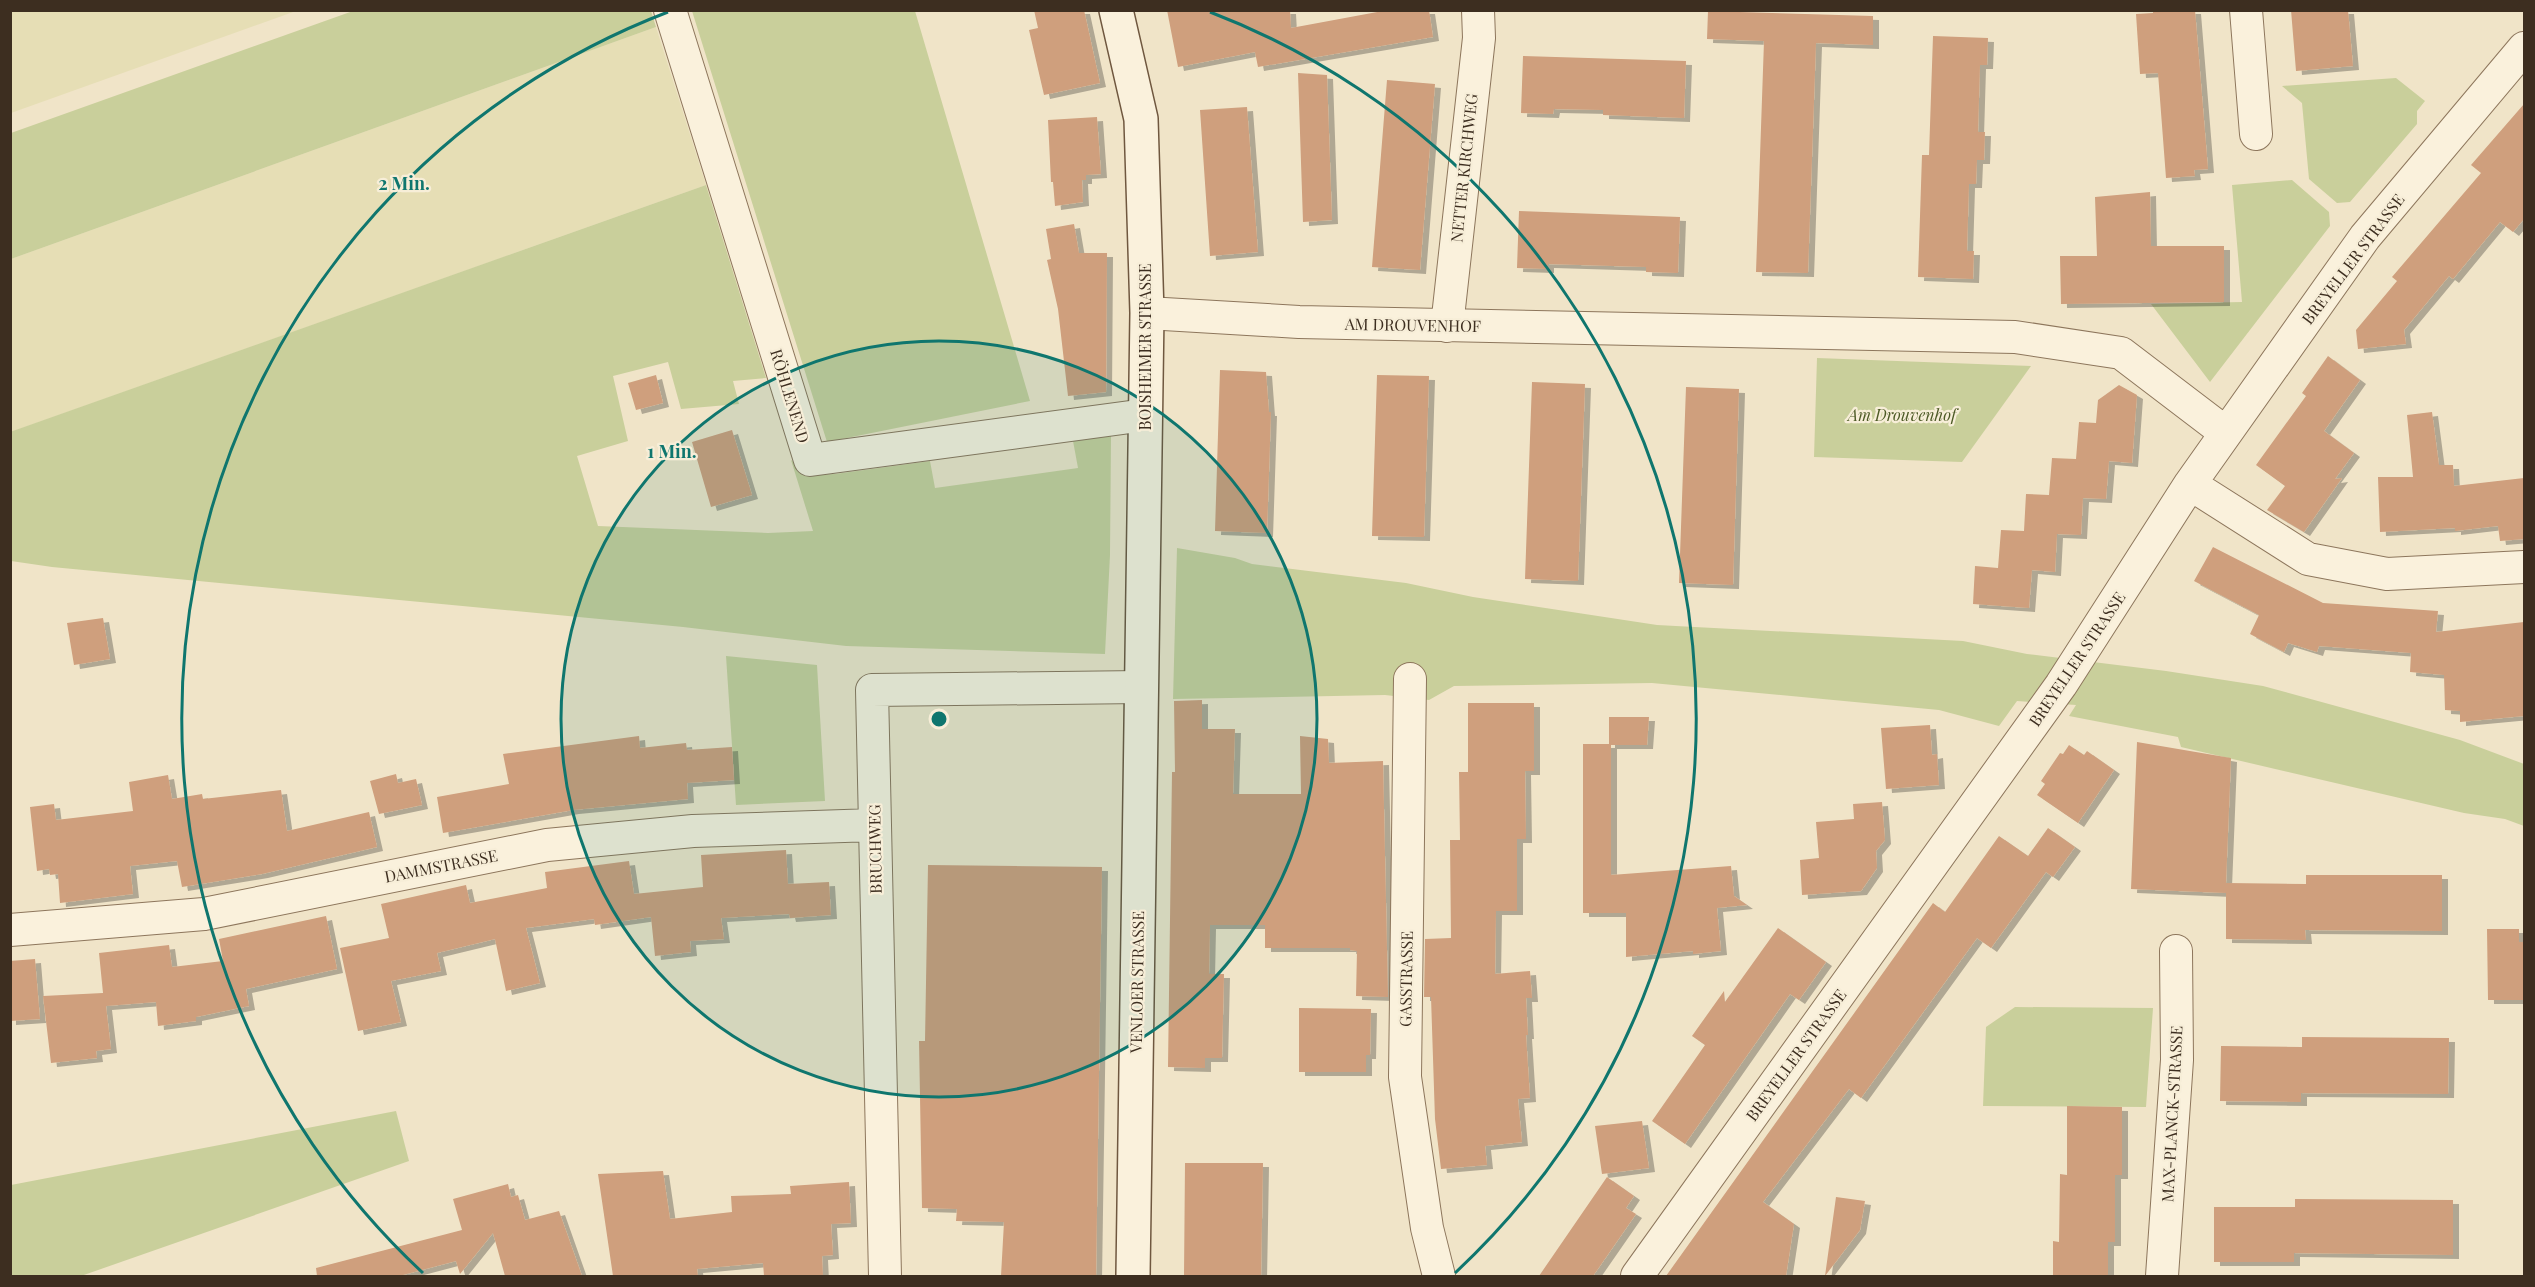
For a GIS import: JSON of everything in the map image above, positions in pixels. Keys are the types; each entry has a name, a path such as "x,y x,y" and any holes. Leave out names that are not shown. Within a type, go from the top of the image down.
{"main road":[{"name":"BOISHEIMER STRASSE","path":"1116,10 1141,119 1147,313 1141,687"},
{"name":"VENLOER STRASSE","path":"1133,1276 1141,687"}],"street":[{"name":"RÖHLENEND","path":"670,10 810,460 1144,415"},
{"name":"NETTER KIRCHWEG","path":"1447,326 1479,38 1478,10"},
{"path":"2246,10 2256,134"},
{"name":"BREYELLER STRASSE","path":"1637,1276 2061,685 2190,484 2365,237 2524,48"},
{"name":"AM DROUVENHOF","path":"1147,313 1299,322 2015,337 2121,353 2226,433"},
{"path":"2190,484 2308,559 2387,574 2524,567"},
{"name":"GASSTRASSE","path":"1410,679 1405,1077 1427,1228 1439,1276"},
{"name":"BRUCHWEG","path":"885,1276 872,690 1141,687"},
{"name":"DAMMSTRASSE","path":"10,930 204,914 547,845 693,831 874,825"},
{"name":"MAX-PLANCK-STRASSE","path":"2162,1276 2177,1060 2176,951"}],"shaded area":[{"path":"11,10 296,10 296,11 11,113"},
{"path":"656,27 706,185 11,432 11,259"}],"green space":[{"path":"353,11 651,11 656,27 11,259 11,133"},
{"path":"692,11 915,11 1030,401 827,442"},
{"path":"2396,78 2425,101 2417,111 2417,124 2350,202 2337,203 2309,179 2302,103 2282,86"},
{"path":"2292,180 2329,212 2330,226 2210,382 2151,304 2242,302 2232,185"},
{"path":"706,185 766,378 733,381 739,404 681,409 668,362 613,376 628,441 577,456 598,526 768,533 813,531 791,460 810,475 835,474 930,461 935,488 1078,468 1073,441 1111,436 1110,555 1105,654 846,646 683,627 52,567 11,561 10,432"},
{"name":"Am Drouvenhof","path":"1817,358 2031,366 1962,462 1814,457"},
{"path":"1177,548 1235,558 1252,564 1406,583 1473,597 1657,625 1963,641 2027,654 2166,671 2263,686 2460,740 2524,764 2524,826 2505,819 2464,813 2181,747 2178,737 2069,716 2076,705 2017,701 1999,726 1939,710 1652,683 1454,686 1429,700 1385,695 1173,699"},
{"path":"726,656 817,665 825,801 736,805"},
{"path":"2015,1007 2153,1008 2146,1107 1983,1106 1986,1027"},
{"path":"396,1111 409,1161 81,1276 11,1276 11,1185"}],"building":[{"path":"1034,10 1084,10 1100,83 1044,95 1029,30 1038,28"},
{"path":"1167,10 1290,10 1291,28 1388,10 1429,10 1433,37 1258,67 1255,52 1178,67"},
{"path":"2153,10 2195,10 2208,169 2194,170 2195,176 2166,178 2158,73 2140,74 2136,14 2153,13"},
{"path":"2291,10 2348,10 2353,66 2296,71"},
{"path":"1708,11 1873,16 1873,45 1816,43 1808,273 1756,272 1764,41 1707,39"},
{"path":"1933,36 1988,38 1987,65 1980,65 1978,132 1985,132 1984,160 1977,160 1976,184 1969,184 1967,251 1974,251 1973,279 1918,277 1922,155 1929,155"},
{"path":"1523,56 1686,61 1684,118 1603,115 1603,110 1554,109 1553,114 1521,113"},
{"path":"1298,73 1327,75 1332,220 1303,222"},
{"path":"1387,80 1435,84 1420,270 1372,267"},
{"path":"2524,104 2524,219 2513,232 2500,222 2453,279 2449,276 2404,330 2406,344 2358,349 2356,330 2397,281 2392,277 2481,173 2471,165"},
{"path":"1247,107 1258,252 1210,256 1200,110"},
{"path":"1097,117 1101,174 1086,175 1086,180 1082,180 1083,202 1055,206 1053,182 1051,182 1048,120"},
{"path":"2150,192 2151,246 2224,246 2224,302 2061,304 2060,256 2097,256 2095,197"},
{"path":"1519,211 1680,217 1678,273 1646,272 1646,267 1548,264 1548,269 1517,268"},
{"path":"1074,224 1079,253 1107,253 1106,392 1068,396 1058,309 1047,260 1051,259 1046,229"},
{"path":"2328,356 2360,380 2324,431 2354,453 2335,479 2342,478 2304,532 2267,510 2285,486 2256,465 2306,396 2302,393"},
{"path":"1220,370 1266,372 1269,412 1271,412 1267,533 1215,531"},
{"path":"656,375 663,403 636,410 628,383"},
{"path":"1377,375 1429,376 1424,537 1372,536"},
{"path":"1532,382 1585,384 1578,581 1525,579"},
{"path":"2119,385 2137,395 2132,463 2109,461 2106,499 2083,498 2081,535 2057,534 2055,572 2032,570 2029,608 1973,604 1975,566 1998,568 2001,530 2024,531 2026,494 2049,495 2052,458 2076,459 2079,422 2096,423 2098,400"},
{"path":"1686,387 1739,389 1733,585 1679,583"},
{"path":"2432,412 2439,465 2453,465 2454,486 2524,478 2524,539 2500,541 2498,526 2455,531 2455,528 2380,532 2378,477 2413,477 2407,415"},
{"path":"732,430 752,495 711,507 692,442"},
{"path":"2213,547 2323,603 2438,611 2436,632 2524,622 2524,716 2460,722 2460,711 2445,710 2444,675 2410,672 2411,653 2319,646 2317,652 2288,643 2284,652 2250,634 2259,615 2194,581"},
{"path":"103,618 110,659 74,665 67,623"},
{"path":"1202,700 1202,729 1235,729 1233,794 1301,794 1300,736 1328,739 1329,763 1383,761 1388,997 1356,996 1357,951 1350,950 1350,948 1265,948 1265,925 1210,925 1209,974 1224,974 1222,1058 1205,1058 1205,1068 1168,1067 1172,772 1175,772 1174,701"},
{"path":"1468,703 1534,703 1534,771 1525,771 1526,839 1517,839 1517,911 1496,911 1495,974 1530,971 1532,998 1526,998 1528,1035 1526,1035 1530,1098 1518,1099 1522,1142 1485,1146 1487,1165 1441,1169 1435,1119 1431,997 1424,997 1425,939 1451,938 1450,840 1460,840 1459,772 1468,772"},
{"path":"1609,717 1649,717 1647,745 1611,745 1611,875 1731,866 1734,896 1747,905 1717,908 1721,951 1626,957 1626,913 1583,913 1583,744 1609,744"},
{"path":"1930,725 1932,755 1937,754 1939,785 1886,789 1881,728"},
{"path":"639,736 640,748 686,743 687,750 732,747 734,780 687,783 688,799 573,810 443,833 437,797 509,784 503,754"},
{"path":"2137,742 2231,758 2226,883 2306,884 2306,875 2442,875 2442,931 2305,930 2306,940 2226,939 2226,893 2131,889"},
{"path":"2069,745 2084,755 2087,751 2114,770 2078,823 2037,795 2045,784 2041,781 2060,753 2063,754"},
{"path":"396,774 398,783 416,779 422,805 379,814 370,781"},
{"path":"168,775 172,799 202,794 203,799 281,790 287,831 369,812 377,847 262,874 182,887 177,861 130,866 133,894 60,903 58,874 50,875 49,869 37,871 30,807 54,804 56,820 133,811 129,782"},
{"path":"1882,802 1885,840 1876,851 1877,868 1861,891 1802,895 1800,860 1819,858 1816,822 1854,819 1853,804"},
{"path":"2048,828 2075,847 2053,877 2046,872 1991,948 1977,938 1861,1098 1849,1089 1763,1202 1794,1224 1786,1276 1666,1276 1933,903 1945,912 1999,836 2028,856"},
{"path":"786,850 788,884 829,882 831,915 790,918 789,914 721,918 724,939 690,941 691,952 655,956 651,917 595,925 594,919 526,928 540,983 506,991 495,939 437,953 441,971 391,981 401,1022 358,1031 340,948 389,938 381,904 466,885 470,903 547,888 545,872 629,861 634,894 703,887 701,855"},
{"path":"928,865 1102,867 1096,1276 1001,1276 1004,1222 956,1221 957,1209 922,1208 919,1041 925,1041"},
{"path":"326,916 337,969 246,989 249,1006 196,1017 196,1021 158,1026 156,1002 106,1006 111,1049 96,1051 97,1058 51,1063 43,996 103,993 99,953 169,945 172,967 223,961 219,939"},
{"path":"1778,928 1826,962 1799,1000 1790,994 1685,1144 1652,1121 1705,1045 1692,1036 1724,991 1725,1002"},
{"path":"2487,929 2519,929 2519,942 2524,942 2524,1000 2488,1000"},
{"path":"35,959 40,1019 10,1021 10,961"},
{"path":"1299,1008 1371,1009 1370,1055 1366,1055 1366,1072 1299,1072"},
{"path":"2302,1037 2449,1038 2448,1094 2301,1093 2301,1102 2220,1101 2221,1046 2302,1047"},
{"path":"2067,1106 2122,1107 2122,1175 2115,1175 2115,1242 2108,1242 2108,1276 2053,1276 2053,1241 2059,1242 2060,1174 2067,1175"},
{"path":"1642,1121 1649,1168 1602,1174 1595,1126"},
{"path":"1185,1163 1263,1163 1261,1276 1184,1276"},
{"path":"663,1171 670,1219 732,1212 731,1196 791,1194 790,1186 849,1182 851,1223 831,1224 833,1255 822,1256 823,1276 764,1276 763,1263 697,1269 698,1276 613,1276 598,1174"},
{"path":"1607,1177 1634,1196 1626,1208 1636,1214 1593,1276 1539,1276"},
{"path":"508,1184 511,1197 518,1195 525,1220 559,1211 582,1276 505,1276 493,1233 460,1274 456,1261 399,1276 317,1276 316,1268 462,1230 453,1199"},
{"path":"1836,1197 1865,1201 1860,1230 1825,1276"},
{"path":"2295,1199 2453,1200 2453,1255 2294,1253 2294,1262 2214,1262 2214,1207 2295,1207"}]}
